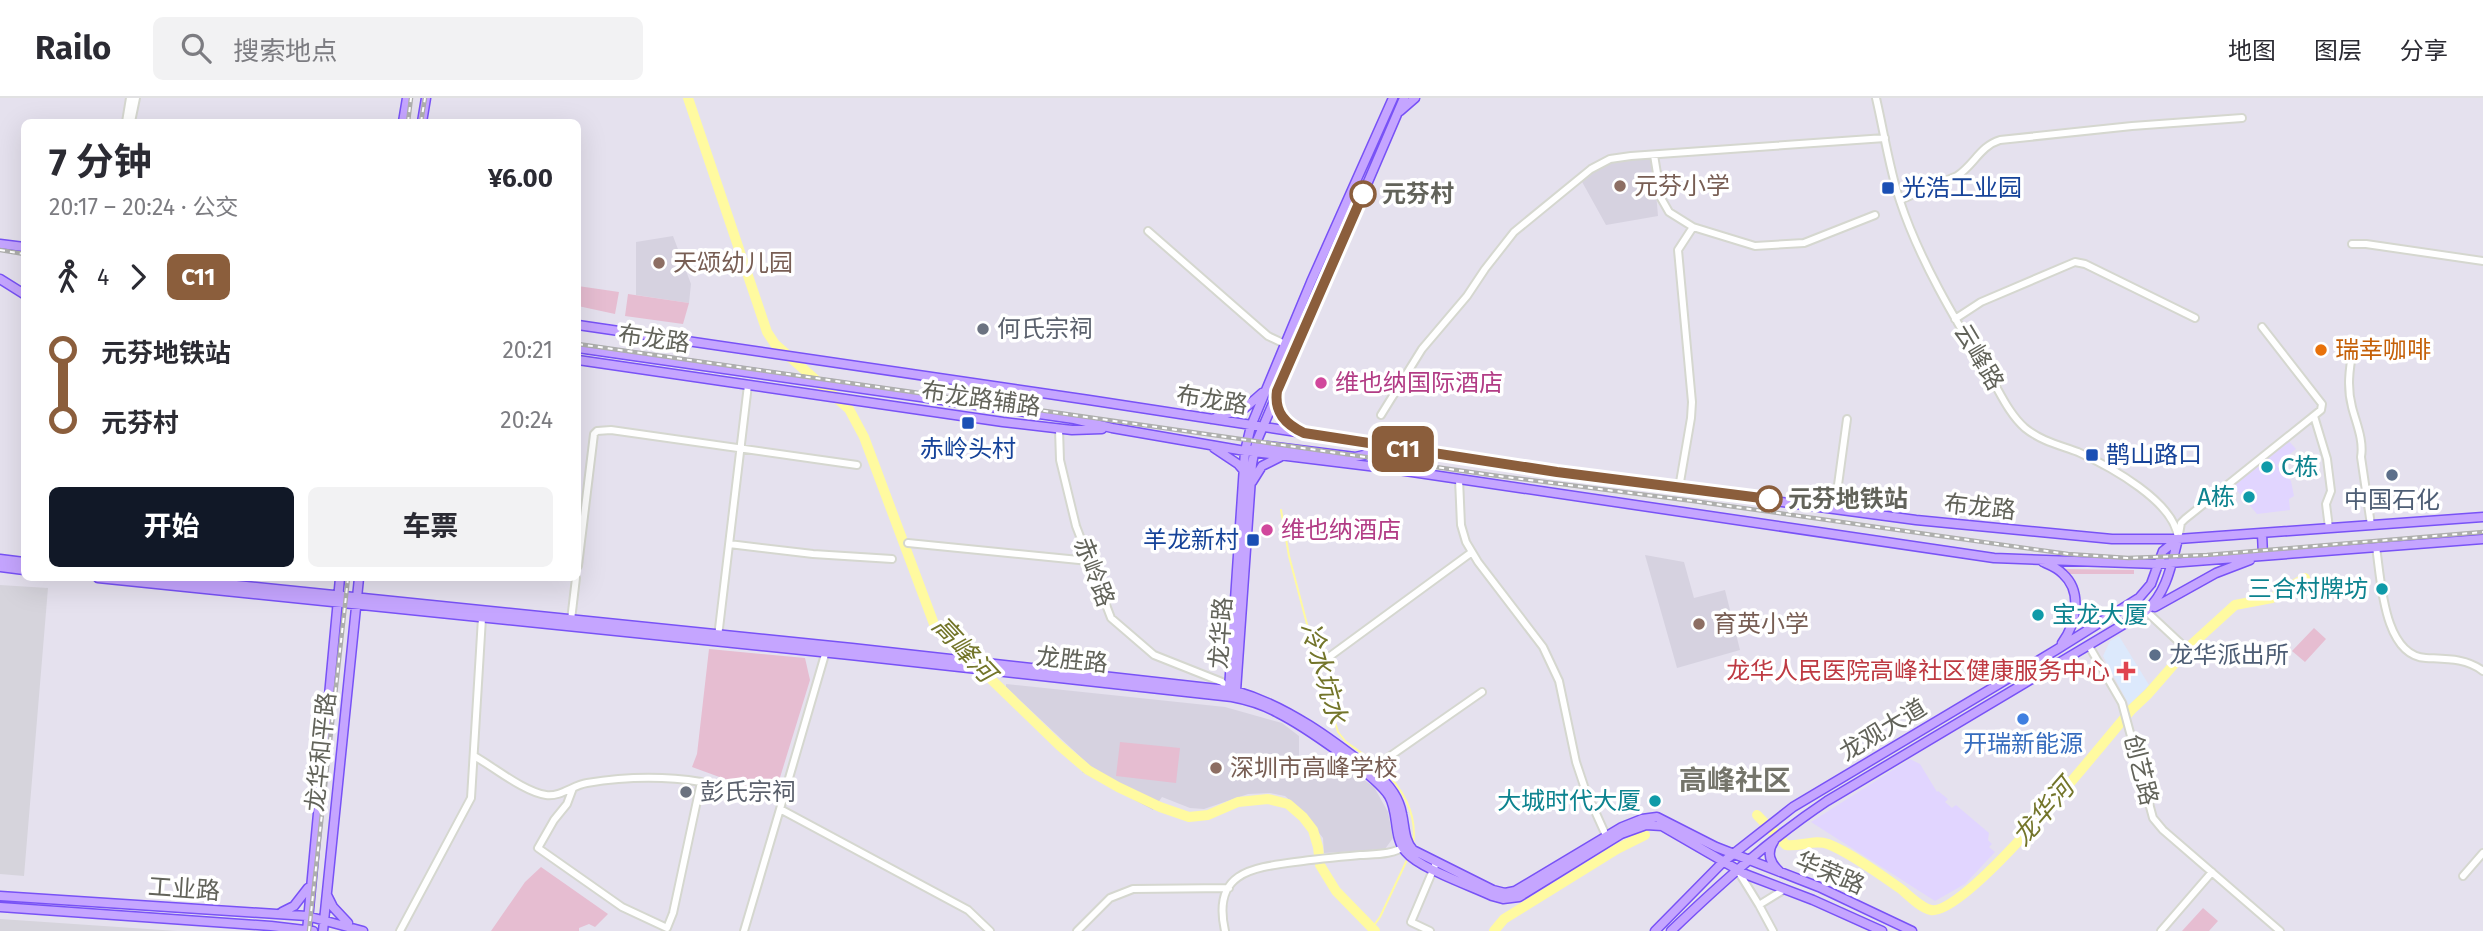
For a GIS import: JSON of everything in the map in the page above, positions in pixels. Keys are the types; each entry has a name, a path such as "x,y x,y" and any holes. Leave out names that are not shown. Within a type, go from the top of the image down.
{"main road":[{"path":"404,119 407,98"},
{"path":"422,119 426,98"},
{"path":"1383,118 1385,98"},
{"name":"龙华路","path":"1233,692 1250,487 1251,426 1393,98"},
{"name":"龙华路","path":"1233,692 1244,471 1404,98"},
{"path":"1397,116 1416,98"},
{"path":"0,239 13,246"},
{"path":"0,244 21,247"},
{"path":"0,279 21,292"},
{"name":"布龙路","path":"581,325 1557,472 1835,507 1916,520 2112,539 2178,539 2483,517"},
{"name":"布龙路","path":"581,348 1074,419 1251,451 1459,479 1934,550 2040,561 2157,564 2483,539"},
{"path":"581,360 748,385"},
{"name":"布龙路辅路","path":"748,385 1059,429 1112,428"},
{"path":"1208,419 1245,408 1268,385"},
{"path":"1277,391 1276,404 1279,413 1304,433"},
{"path":"1209,444 1244,471"},
{"path":"1251,451 1267,446 1355,457 1364,455 1379,445"},
{"path":"1364,455 1375,467"},
{"path":"1250,487 1262,466 1287,456"},
{"path":"2146,611 2216,573 2263,555 2262,533"},
{"name":"龙观大道","path":"1671,931 1748,860 1827,801 2146,611 2160,595 2178,539"},
{"name":"龙观大道","path":"1655,931 1723,862 1777,819 1828,785 2139,598 2150,586 2166,547 2178,539"},
{"path":"0,559 21,562"},
{"path":"2040,561 2065,575 2075,598 2073,625 2056,650"},
{"path":"0,567 21,570"},
{"name":"龙胜路","path":"131,581 338,600"},
{"name":"龙胜路","path":"190,581 356,602 571,620 718,638 964,660 1233,692 1288,718 1372,777 1392,802 1409,850"},
{"name":"龙华和平路","path":"309,931 307,916 341,581"},
{"name":"龙华和平路","path":"323,931 359,581"},
{"name":"龙胜路","path":"356,602 482,620 718,638"},
{"name":"龙胜路","path":"827,649 990,671 1233,692"},
{"path":"1409,850 1492,896 1509,899 1524,894 1637,820 1657,817 1732,854"},
{"path":"1607,839 1639,827 1658,825 1723,862"},
{"path":"1770,844 1769,858 1783,874"},
{"name":"华荣路","path":"1732,854 1819,887 1912,931"},
{"name":"华荣路","path":"1723,862 1882,931"},
{"path":"275,914 294,906 311,882"},
{"path":"1813,900 1819,887"},
{"path":"326,890 335,910 360,930"},
{"name":"工业路","path":"0,896 307,916 360,930"},
{"name":"工业路","path":"0,907 309,931"},
{"path":"271,926 283,931"}],"street":[{"path":"130,119 133,98"},
{"name":"云峰路","path":"1876,98 1900,200 1910,228 1955,319 2017,420 2043,439 2081,454 2142,489 2171,518 2177,528 2178,539"},
{"path":"1900,200 1957,176 1966,170 1983,148 2000,140 2242,118"},
{"path":"1381,415 1422,349 1467,296 1514,232 1601,163 1619,157 1885,138"},
{"path":"1654,155 1662,203 1669,212 1693,226 1755,246 1804,243 1875,215"},
{"path":"1679,488 1692,402 1678,250 1693,226"},
{"path":"1148,230 1268,336 1285,344"},
{"path":"2352,244 2483,261"},
{"path":"1955,319 1980,302 2075,262 2085,264 2195,318"},
{"path":"2178,539 2181,523 2185,519 2321,410 2322,404 2262,327"},
{"path":"2353,350 2349,368 2350,396 2362,447 2361,457 2371,525"},
{"path":"718,638 748,385"},
{"path":"2314,416 2327,459 2331,491 2326,504 2329,528"},
{"path":"1835,507 1847,419"},
{"name":"赤岭路","path":"1059,429 1060,460 1076,526 1111,618 1154,655 1222,681 1233,692"},
{"path":"581,541 594,434 597,431 611,430 741,447 857,465"},
{"path":"1459,479 1461,525 1466,542 1543,647 1559,681 1576,762 1607,839"},
{"path":"908,542 1089,561"},
{"path":"729,544 813,554 892,559"},
{"path":"2376,547 2388,618 2392,631 2407,650 2417,657 2466,662 2483,671"},
{"path":"1318,665 1472,552"},
{"path":"571,620 576,581"},
{"path":"2146,611 2193,654"},
{"path":"400,931 470,800 482,620"},
{"name":"创艺路","path":"2088,646 2124,710 2153,818 2163,830 2280,931"},
{"path":"744,931 827,649"},
{"path":"1378,765 1482,692"},
{"path":"474,756 540,793 556,794 573,788 588,783 650,778 701,782 673,913 667,928 622,907 538,848 567,804 573,788"},
{"path":"780,809 968,910 990,931"},
{"path":"1225,931 1222,908 1229,888 1242,874 1250,870 1323,858 1409,850"},
{"path":"2463,876 2483,853"},
{"path":"1430,931 1411,922 1434,866"},
{"path":"1737,870 1773,931"},
{"path":"2161,931 2212,872"},
{"path":"1077,931 1110,898 1133,889 1229,888"},
{"path":"1759,905 1784,889"}],"shaded area":[{"name":"元芬小学","path":"1653,158 1658,216 1606,225 1581,180 1609,162"},
{"name":"天颂幼儿园","path":"673,236 691,284 689,303 636,295 636,242"},
{"path":"2288,440 2296,449 2277,465 2291,481 2294,496 2289,499 2290,510 2257,514 2233,486"},
{"name":"育英小学","path":"1645,555 1684,562 1694,598 1725,590 1740,650 1677,668"},
{"path":"0,585 48,588 24,876 0,874"},
{"name":"龙华人民医院高峰社区健康服务中心","path":"2119,636 2149,685 2129,705 2103,656 2110,641"},
{"name":"深圳市高峰学校","path":"1006,684 1225,707 1282,723 1299,736 1299,756 1333,758 1374,787 1388,812 1393,838 1385,849 1324,853 1323,838 1300,809 1285,796 1270,793 1248,794 1204,809 1190,808 1162,797 1153,810 1082,772 1087,763 1006,687"},
{"path":"1910,759 1920,764 1937,792 1948,799 1945,802 1952,808 1956,805 1989,833 1988,840 1992,844 1989,847 1995,852 1965,884 1935,901 1811,822"},
{"path":"0,919 30,921 177,931 0,931"}],"green space":[{"path":"581,286 619,292 615,314 581,307"},
{"path":"628,294 689,303 683,324 625,316"},
{"path":"2062,569 2134,570 2134,574 2065,574"},
{"path":"2314,628 2326,639 2305,662 2292,651"},
{"path":"709,649 805,658 810,680 774,797 692,767 697,754"},
{"path":"1120,742 1180,748 1176,783 1116,776"},
{"path":"541,867 608,914 595,927 589,924 579,928 579,931 491,931 525,882"},
{"path":"2203,908 2218,921 2209,931 2182,931"}],"waterway":[{"name":"高峰河","path":"688,98 767,332 775,344 849,409 864,437 934,624 1060,746 1088,770 1118,787 1189,817 1208,815 1238,802 1268,799 1288,804 1313,830 1320,865 1336,891 1375,931"},
{"name":"冷水坑水","path":"1281,510 1289,556 1317,662"},
{"name":"龙华河","path":"1757,815 1786,845 1818,842 1828,844 1866,865 1923,907 1931,910 1949,905 2003,858 2190,646 2235,605 2272,598 2305,578"},
{"name":"冷水坑水","path":"1319,667 1338,732 1346,742 1376,763"},
{"name":"冷水坑水","path":"1380,766 1407,802 1413,822 1413,845"},
{"name":"龙华河","path":"1494,931 1504,919 1617,849 1645,835"},
{"name":"冷水坑水","path":"1372,928 1407,860"}],"railway":[{"path":"408,119 411,98"},
{"path":"422,119 425,98"},
{"path":"0,250 21,254"},
{"path":"581,344 1498,476 2068,554 2128,558 2207,555 2483,532"},
{"path":"309,931 348,581"}],"bus line":[{"name":"C11","path":"1363,194 1277,391 1276,404 1279,413 1296,429 1304,433 1557,472 1769,499"}],"place":[{"name":"元芬小学","path":"1620,186"},
{"name":"光浩工业园","path":"1888,188"},
{"name":"元芬村","path":"1363,194"},
{"name":"天颂幼儿园","path":"659,263"},
{"name":"何氏宗祠","path":"983,329"},
{"name":"瑞幸咖啡","path":"2321,350"},
{"name":"维也纳国际酒店","path":"1321,383"},
{"name":"赤岭头村","path":"968,423"},
{"name":"鹊山路口","path":"2092,455"},
{"name":"C栋","path":"2267,467"},
{"name":"中国石化","path":"2392,475"},
{"name":"A栋","path":"2249,497"},
{"name":"元芬地铁站","path":"1769,499"},
{"name":"维也纳酒店","path":"1267,530"},
{"name":"羊龙新村","path":"1253,540"},
{"name":"三合村牌坊","path":"2382,589"},
{"name":"宝龙大厦","path":"2038,615"},
{"name":"育英小学","path":"1699,624"},
{"name":"龙华派出所","path":"2155,655"},
{"name":"龙华人民医院高峰社区健康服务中心","path":"2126,671"},
{"name":"开瑞新能源","path":"2023,719"},
{"name":"深圳市高峰学校","path":"1216,768"},
{"name":"彭氏宗祠","path":"686,792"},
{"name":"大城时代大厦","path":"1655,801"}],"district":[{"name":"高峰社区","path":"1735,780"}]}
